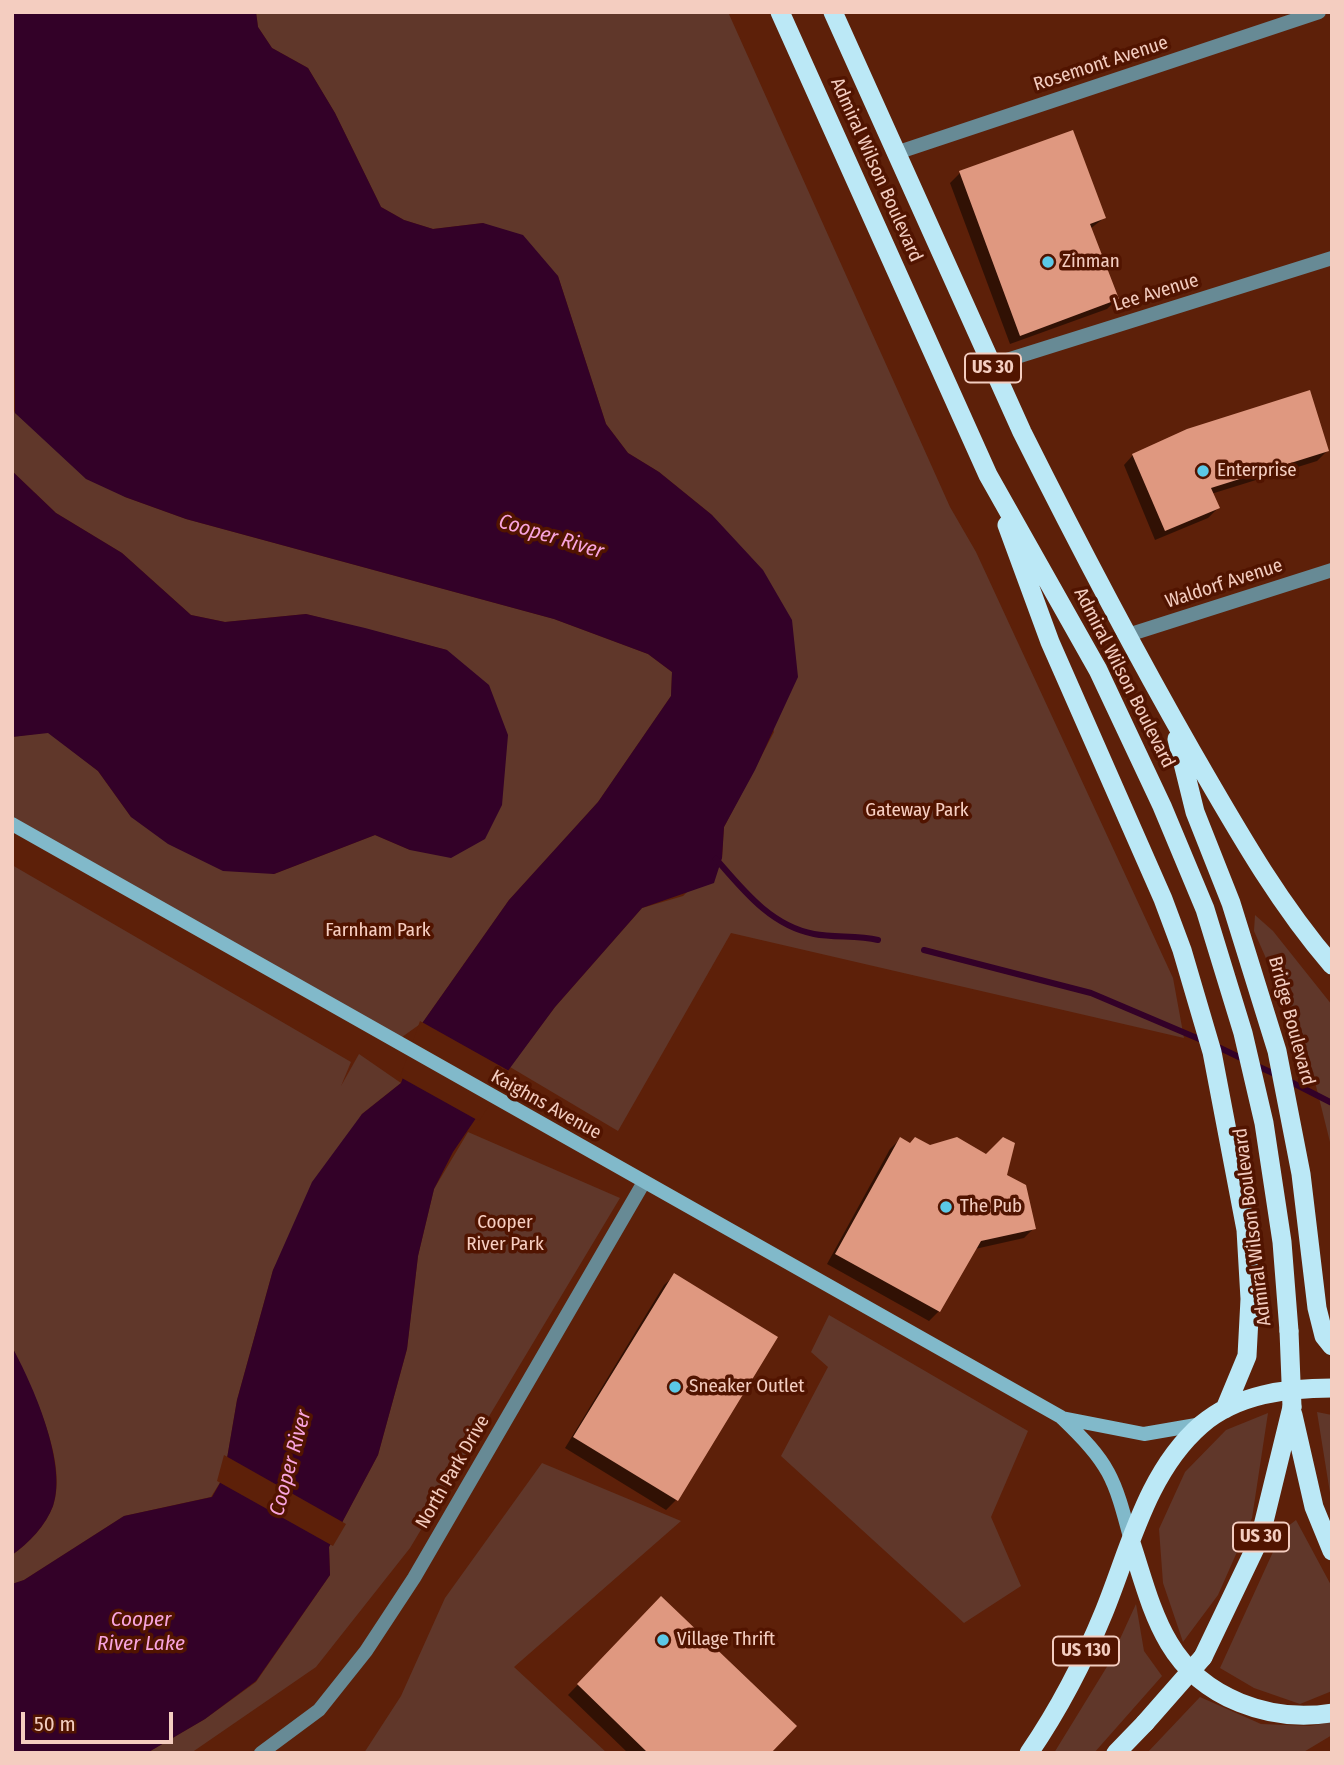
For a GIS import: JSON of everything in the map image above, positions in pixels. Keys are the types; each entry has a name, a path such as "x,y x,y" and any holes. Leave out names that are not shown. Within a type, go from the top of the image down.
{"highway":[{"name":"Admiral Wilson Boulevard","path":"780,12 988,475 1077,629 1157,794 1205,909 1243,1033 1272,1163 1289,1331 1292,1407"},
{"name":"Admiral Wilson Boulevard","path":"833,12 991,365 1056,499 1171,715 1272,888 1332,965"},
{"path":"988,475 1050,642 1163,899 1201,1014 1221,1089 1246,1230 1250,1310 1247,1356 1226,1409"},
{"name":"Bridge Boulevard","path":"1171,715 1195,812 1231,903 1288,1094 1317,1308 1324,1336 1332,1346"},
{"name":"US 130","path":"1029,1753 1070,1685 1160,1475 1202,1424 1226,1409 1284,1389 1332,1388"},
{"path":"1292,1407 1314,1507 1332,1551"},
{"name":"US 30","path":"1116,1753 1203,1657 1260,1538 1292,1407"},
{"path":"1131,1543 1160,1627 1180,1660 1197,1675 1227,1697 1259,1710 1296,1716 1332,1713"}],"main road":[{"name":"Kaighns Avenue","path":"12,824 1061,1417 1105,1464 1119,1496 1131,1543"},
{"name":"Kaighns Avenue","path":"1061,1417 1143,1434 1202,1424"}],"street":[{"name":"Rosemont Avenue","path":"896,153 1319,12"},
{"name":"Lee Avenue","path":"991,365 1332,258"},
{"name":"Waldorf Avenue","path":"1128,635 1332,570"},
{"name":"North Park Drive","path":"261,1753 319,1710 366,1651 414,1578 644,1182"}],"green space":[{"name":"Gateway Park","path":"256,12 728,12 950,507 976,552 1173,978 1184,1038 731,933 618,1131 510,1067 555,1007 642,908 683,896 722,858 724,827 774,732 712,515 659,472 628,453 606,424 558,276 483,223 433,229 404,220 381,207 335,113 308,68 272,48 258,27"},
{"name":"Farnham Park","path":"12,406 15,413 46,439 125,497 186,519 554,619 648,654 672,672 671,696 598,802 509,900 423,1022 395,1042 12,824 12,737 48,732 98,771 131,817 274,874 375,835 410,850 447,650 306,614 225,622 191,615 122,553 56,513 12,471"},
{"path":"12,865 351,1062 341,1086 359,1054 401,1083 362,1114 273,1270 237,1400 224,1476 211,1497 124,1516 24,1580 12,1584 12,1555 31,1539 46,1520 57,1488 56,1468 46,1425 12,1347"},
{"path":"1255,915 1273,931 1332,1005 1332,1150 1308,1054 1254,931"},
{"name":"Cooper River Park","path":"468,1132 620,1198 410,1548 316,1667 191,1753 147,1753 205,1719 256,1682 330,1575 329,1547 378,1455 407,1349 418,1256 434,1189"},
{"path":"829,1315 1028,1431 991,1517 1021,1586 964,1623 781,1456 828,1367 811,1352"},
{"path":"1317,1412 1332,1415 1332,1497 1330,1493"},
{"path":"1268,1413 1252,1518 1218,1595 1183,1642 1163,1583 1159,1529 1185,1472 1226,1430"},
{"path":"542,1463 681,1521 514,1667 607,1753 364,1753 401,1696 445,1598"},
{"path":"1296,1520 1332,1587 1332,1691 1300,1704 1254,1688 1220,1668 1283,1530"},
{"path":"1136,1604 1144,1651 1162,1676 1094,1753 1054,1753 1108,1665"},
{"path":"1200,1697 1261,1724 1310,1726 1332,1722 1332,1735 1302,1753 1147,1753"}],"water":[{"path":"12,12 256,12 258,27 272,48 308,68 335,113 381,207 404,220 433,229 483,223 523,235 558,276 606,424 628,453 659,472 712,515 763,570 792,620 798,677 755,770 724,827 722,858 714,883 642,908 555,1007 453,1152 434,1189 418,1256 407,1349 378,1455 329,1547 330,1575 256,1681 205,1719 147,1753 12,1753 12,1584 24,1580 124,1516 212,1497 224,1476 237,1400 273,1270 312,1182 362,1114 401,1083 423,1022 509,900 598,802 671,696 672,672 648,654 554,619 186,519 125,497 86,479 15,413"},
{"path":"12,471 56,513 122,553 191,615 225,622 306,614 447,650 489,685 508,735 502,805 485,839 451,858 410,850 375,835 274,874 223,871 168,844 131,817 98,771 48,733 12,737"},
{"path":"12,1347 46,1424 56,1468 56,1489 53,1506 46,1520 31,1539 12,1555"}],"pier":[{"path":"420,1021 511,1072 479,1121 400,1077"},
{"path":"224,1455 346,1524 333,1546 217,1481"}],"building":[{"name":"Zinman","path":"1073,130 1106,218 1090,224 1119,299 1020,336 959,171"},
{"name":"Enterprise","path":"1310,390 1329,451 1211,488 1220,508 1165,531 1132,454 1187,429"},
{"name":"The Pub","path":"900,1137 910,1143 915,1137 930,1145 957,1137 986,1154 1003,1137 1015,1143 1007,1175 1026,1185 1036,1229 981,1241 940,1312 835,1254"},
{"name":"Sneaker Outlet","path":"674,1273 778,1337 678,1501 573,1437"},
{"name":"Village Thrift","path":"661,1596 797,1726 771,1753 648,1753 577,1684"}],"waterway":[{"path":"716,859 759,905 784,923 814,934 878,940"},
{"path":"924,950 1091,993 1204,1041"},
{"path":"1214,1045 1245,1060"},
{"path":"1255,1065 1277,1075"},
{"path":"1287,1080 1332,1103"}],"place":[{"name":"Zinman","path":"1048,262"},
{"name":"Enterprise","path":"1203,471"},
{"name":"The Pub","path":"946,1207"},
{"name":"Sneaker Outlet","path":"675,1387"},
{"name":"Village Thrift","path":"663,1640"}],"water label":[{"name":"Cooper River","path":"551,537"},
{"name":"Cooper River","path":"291,1463"},
{"name":"Cooper River Lake","path":"141,1632"}]}
